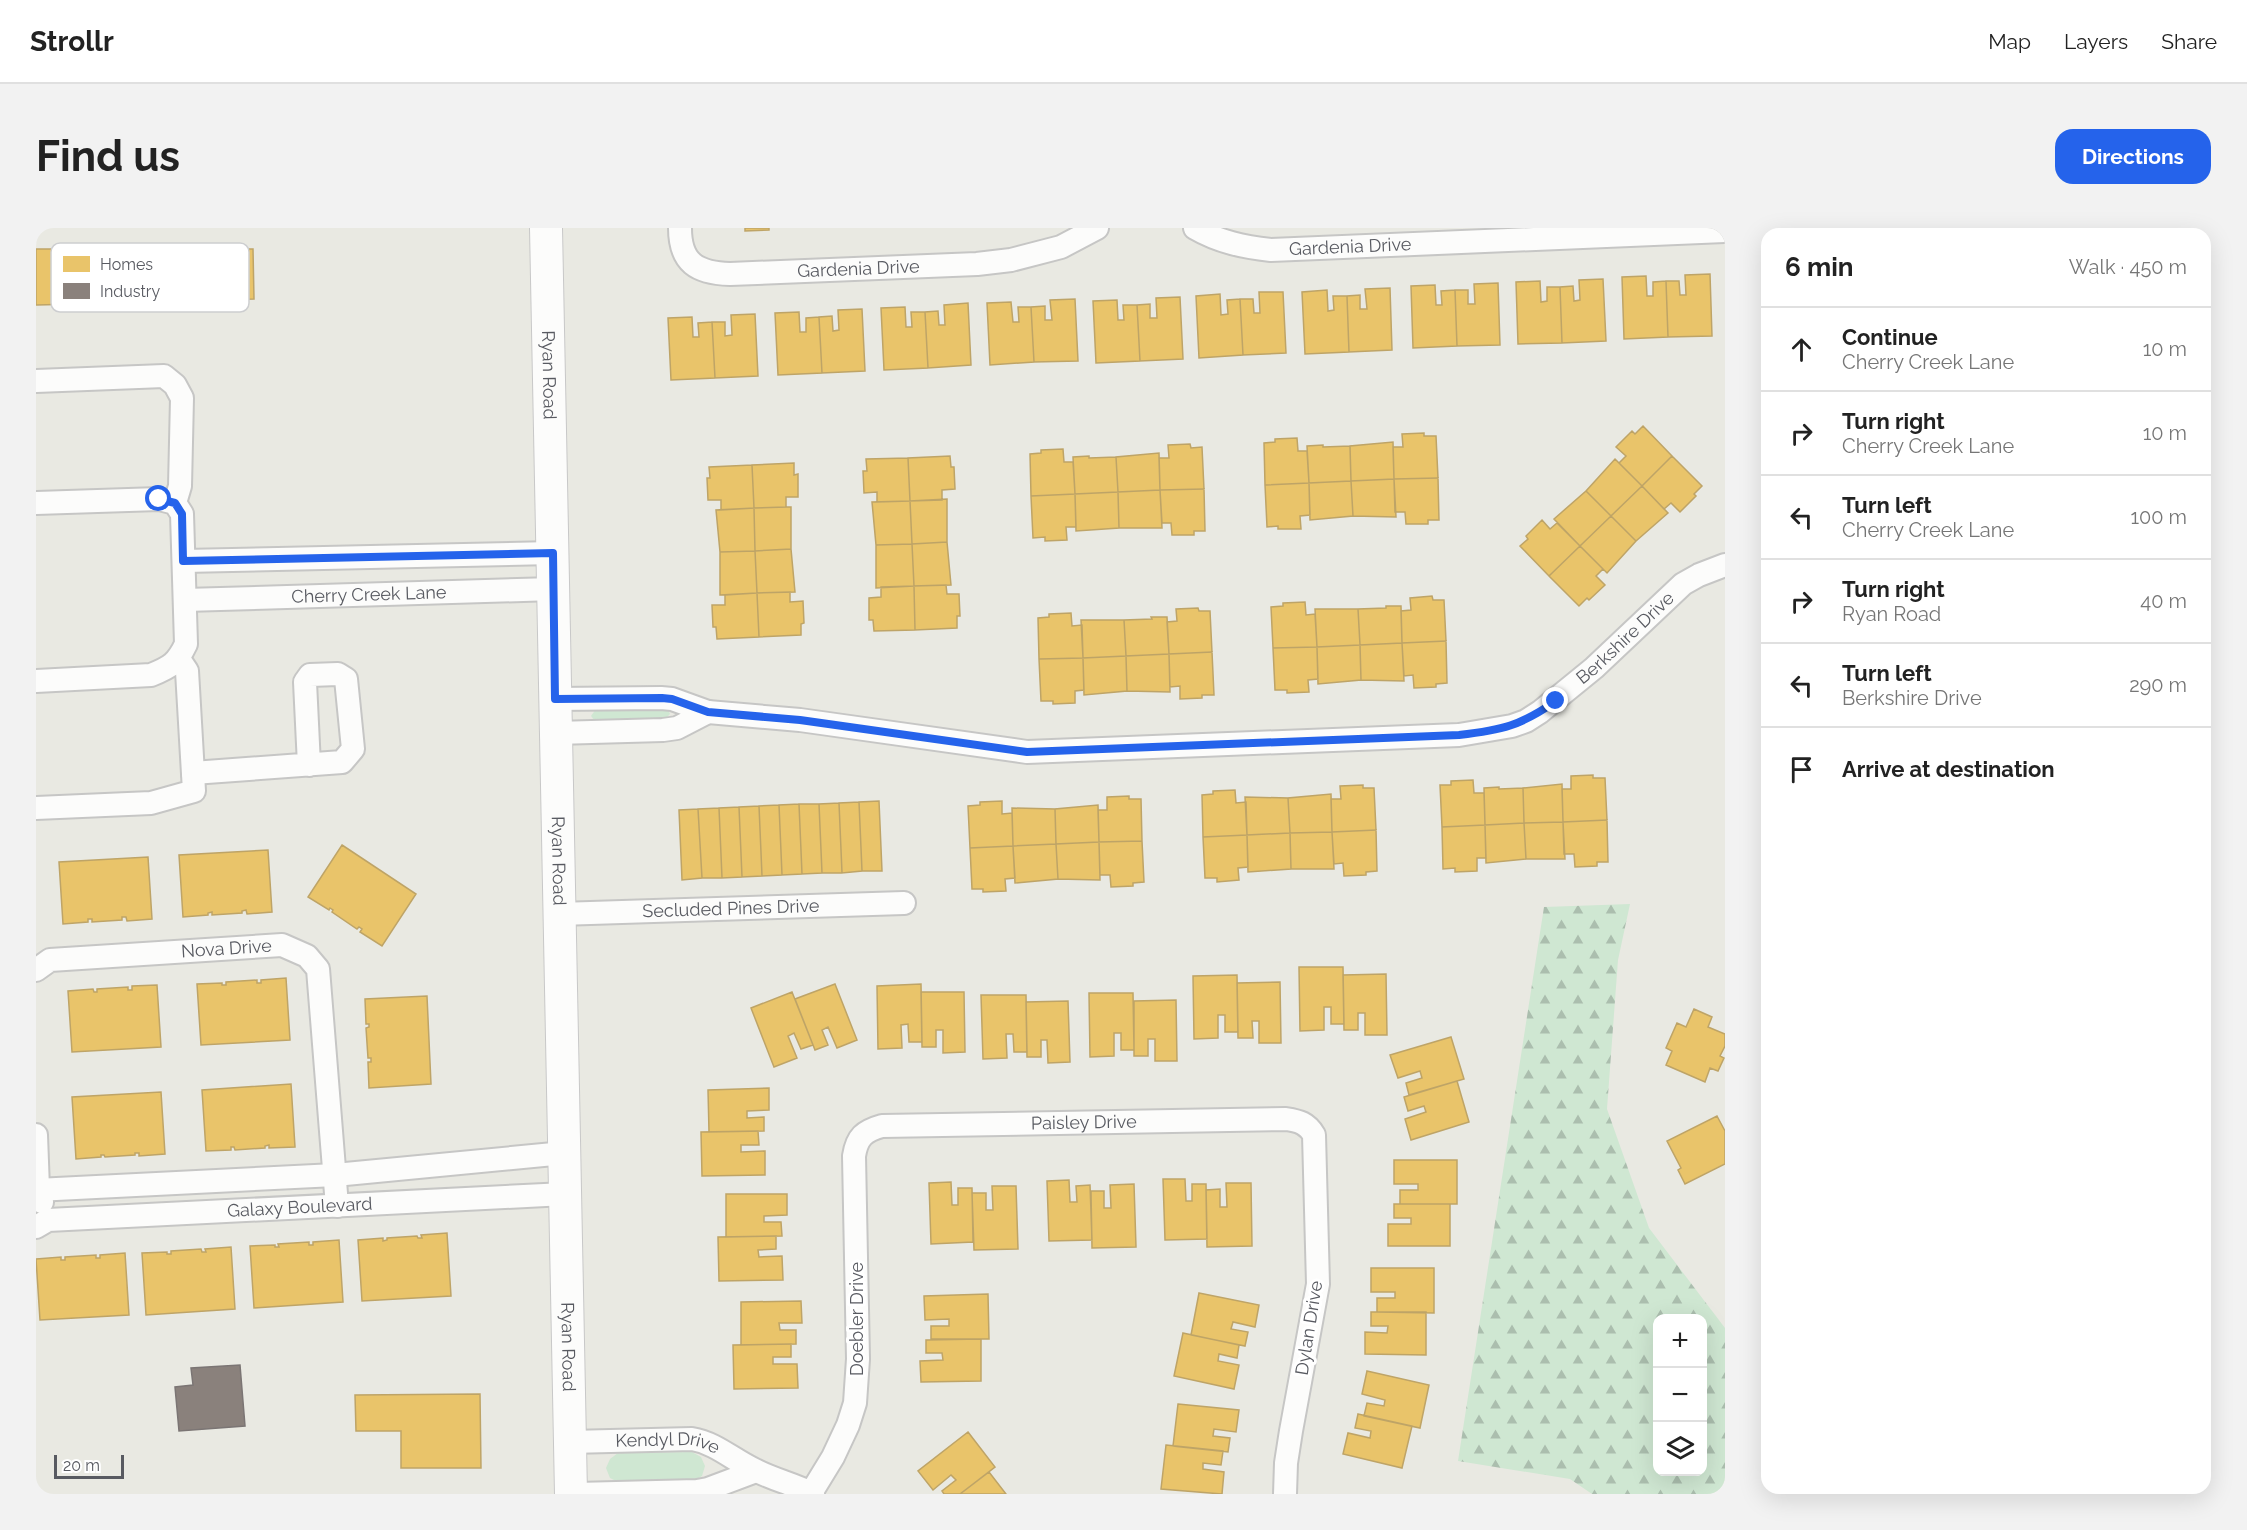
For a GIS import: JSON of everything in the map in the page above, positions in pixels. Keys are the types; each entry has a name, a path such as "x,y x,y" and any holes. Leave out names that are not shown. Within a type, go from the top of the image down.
{"main road":[{"name":"Ryan Road","path":"546,228 571,1494"}],"street":[{"name":"Gardenia Drive","path":"680,228 683,251 694,266 703,271 730,274 977,264 1011,260 1061,248 1097,228"},
{"name":"Gardenia Drive","path":"1195,228 1226,242 1271,250 1725,231"},
{"path":"36,381 164,376 175,385 182,398 180,486 175,503"},
{"path":"36,503 159,499 175,503 182,514 186,644 179,659 167,669 151,675 36,681"},
{"name":"Cherry Creek Lane","path":"183,561 553,553"},
{"name":"Berkshire Drive","path":"555,699 672,699 708,712 800,720 1027,752 1459,735 1483,732 1526,720 1556,701 1683,584 1698,575 1725,565"},
{"name":"Cherry Creek Lane","path":"185,600 554,589"},
{"path":"36,808 151,803 194,791 187,671 179,659"},
{"path":"556,733 663,730 677,728 708,712"},
{"path":"193,773 309,765"},
{"name":"Secluded Pines Drive","path":"559,914 904,903"},
{"name":"Nova Drive","path":"36,969 50,960 282,945 307,956 318,969 337,1206"},
{"name":"Paisley Drive","path":"860,1136 871,1129 882,1126 1286,1119 1308,1126"},
{"name":"Dylan Drive","path":"1285,1494 1286,1463 1291,1431 1318,1284 1315,1146 1314,1135 1308,1126"},
{"path":"36,1135 37,1190 42,1224"},
{"name":"Doebler Drive","path":"812,1493 833,1457 848,1425 855,1403 858,1359 854,1156 860,1136"},
{"name":"Galaxy Boulevard","path":"37,1190 335,1175 564,1153"},
{"name":"Galaxy Boulevard","path":"42,1224 565,1194"},
{"name":"Kendyl Drive","path":"570,1442 692,1439 707,1442 756,1471 790,1482 812,1493"},
{"name":"Kendyl Drive","path":"576,1494 697,1491 756,1471"}],"green space":[{"path":"596,709 668,709 670,714 664,720 596,722 591,716"},
{"path":"1630,904 1618,960 1607,1109 1649,1228 1725,1328 1725,1494 1592,1494 1570,1479 1458,1461 1544,907"},
{"path":"692,1452 701,1457 705,1466 702,1476 693,1481 618,1482 610,1478 606,1468 610,1459 618,1453"}],"building: Homes":[{"path":"745,228 769,228 769,230 745,231"},
{"path":"36,249 51,249 51,305 36,305"},
{"path":"249,249 253,249 254,299 249,299"},
{"path":"1710,274 1712,336 1668,337 1666,281 1679,281 1680,295 1686,295 1685,275"},
{"path":"1646,276 1647,296 1653,296 1653,282 1666,281 1668,337 1624,339 1622,277"},
{"path":"1603,279 1606,341 1562,343 1560,287 1573,286 1574,301 1580,300 1579,280"},
{"path":"1540,281 1541,302 1547,301 1547,287 1560,287 1562,343 1518,344 1516,282"},
{"path":"1498,283 1500,345 1457,346 1455,290 1468,290 1468,304 1475,304 1474,284"},
{"path":"1435,285 1436,305 1442,305 1441,291 1455,290 1457,346 1413,348 1411,286"},
{"path":"1390,288 1392,350 1349,352 1347,296 1360,295 1360,309 1367,309 1365,289"},
{"path":"1327,290 1328,311 1334,310 1333,296 1347,296 1349,352 1305,354 1302,292"},
{"path":"1259,292 1283,292 1286,353 1243,355 1240,299 1253,299 1254,313 1260,313"},
{"path":"1220,294 1221,315 1228,314 1227,300 1240,299 1243,355 1199,358 1196,296"},
{"path":"1180,297 1183,359 1140,361 1137,305 1150,304 1150,318 1157,318 1156,298"},
{"path":"1075,299 1078,361 1034,362 1031,307 1045,306 1045,320 1052,320 1050,300"},
{"path":"1117,300 1118,320 1124,320 1123,305 1137,305 1140,361 1096,363 1093,301"},
{"path":"1011,302 1013,322 1019,322 1018,307 1031,307 1034,362 990,365 987,303"},
{"path":"968,303 971,365 928,368 925,312 938,311 939,325 945,325 944,305"},
{"path":"905,307 906,327 912,327 911,312 925,312 928,368 884,370 881,308"},
{"path":"862,309 865,371 822,373 819,317 832,316 833,331 839,330 838,310"},
{"path":"799,312 800,332 806,332 806,318 819,317 822,373 778,375 775,313"},
{"path":"755,314 758,376 715,378 712,322 725,322 725,336 732,335 731,315"},
{"path":"692,317 693,337 699,337 698,323 712,322 715,378 671,380 668,318"},
{"path":"1643,426 1672,456 1642,486 1619,463 1626,456 1616,447 1632,431 1635,434"},
{"path":"1424,433 1424,436 1436,436 1438,478 1394,479 1393,447 1403,447 1402,434"},
{"path":"1297,438 1298,451 1307,451 1309,483 1265,485 1264,443 1275,442 1275,439"},
{"path":"1393,442 1394,479 1351,481 1350,446"},
{"path":"1190,444 1191,448 1202,447 1204,489 1160,490 1159,458 1169,458 1168,445"},
{"path":"1323,445 1323,447 1350,446 1351,481 1309,483 1307,446"},
{"path":"1063,449 1064,462 1073,462 1075,494 1031,496 1030,454 1041,453 1041,450"},
{"path":"1159,453 1160,490 1118,492 1116,457"},
{"path":"950,456 951,467 954,467 955,489 942,490 942,500 910,501 908,458"},
{"path":"1089,456 1089,458 1116,457 1118,492 1075,494 1073,457"},
{"path":"1672,456 1702,486 1694,494 1696,496 1680,512 1671,503 1664,509 1642,486"},
{"path":"908,458 910,501 877,502 877,492 864,493 863,471 867,471 866,459"},
{"path":"1615,459 1642,486 1611,516 1586,491"},
{"path":"794,463 794,475 798,474 798,497 786,497 786,507 754,508 752,465"},
{"path":"752,465 754,508 721,510 721,500 708,500 709,467"},
{"path":"1438,478 1439,520 1428,520 1428,524 1406,524 1405,512 1395,512 1394,479"},
{"path":"1394,479 1396,517 1353,516 1351,481"},
{"path":"1351,481 1353,516 1310,520 1309,483"},
{"path":"1309,483 1310,515 1300,516 1301,529 1267,527 1265,485"},
{"path":"1642,486 1668,513 1636,541 1611,516"},
{"path":"1204,489 1205,531 1194,531 1194,535 1172,535 1171,523 1162,523 1160,490"},
{"path":"1160,490 1162,528 1119,528 1118,492"},
{"path":"1586,491 1611,516 1580,546 1554,519"},
{"path":"1118,492 1119,528 1076,531 1075,494"},
{"path":"1075,494 1076,527 1066,527 1067,540 1045,541 1045,537 1033,538 1031,496"},
{"path":"947,499 947,542 912,544 910,501"},
{"path":"910,501 912,544 876,545 872,502"},
{"path":"791,507 791,549 755,551 754,508"},
{"path":"754,508 755,551 720,552 716,510"},
{"path":"1611,516 1636,541 1607,573 1580,546"},
{"path":"1542,520 1550,529 1557,523 1580,546 1549,576 1520,546 1528,539 1526,536"},
{"path":"947,542 951,585 914,586 912,544"},
{"path":"912,544 914,586 876,588 876,545"},
{"path":"1580,546 1603,569 1596,576 1605,585 1579,606 1549,576"},
{"path":"791,549 795,592 757,593 755,551"},
{"path":"755,551 757,593 720,595 720,552"},
{"path":"946,585 947,594 959,594 960,616 957,616 957,628 915,630 914,586"},
{"path":"914,586 915,630 874,631 873,620 869,620 869,598 881,597 881,587"},
{"path":"790,592 790,602 803,601 804,623 801,624 801,635 759,637 757,593"},
{"path":"757,593 759,637 717,639 716,627 713,627 712,605 725,605 725,595"},
{"path":"1432,596 1433,600 1444,600 1446,641 1402,643 1401,611 1411,610 1410,598"},
{"path":"1305,602 1306,615 1315,614 1317,647 1273,648 1271,607 1283,606 1283,603"},
{"path":"1386,606 1401,606 1402,643 1360,645 1358,609 1386,608"},
{"path":"1198,608 1199,611 1210,611 1212,652 1169,654 1167,622 1177,621 1176,609"},
{"path":"1315,609 1358,609 1360,645 1317,647"},
{"path":"1071,613 1072,626 1082,625 1083,658 1039,659 1038,618 1049,617 1049,614"},
{"path":"1151,617 1167,617 1169,654 1126,656 1124,620 1152,619"},
{"path":"1081,620 1124,620 1126,656 1083,658"},
{"path":"1446,641 1447,683 1436,684 1436,687 1414,688 1413,675 1404,676 1402,643"},
{"path":"1402,643 1404,681 1361,680 1360,645"},
{"path":"1360,645 1361,680 1318,684 1317,647"},
{"path":"1317,647 1318,679 1308,680 1309,692 1287,693 1287,690 1275,690 1273,648"},
{"path":"1212,652 1214,695 1180,699 1180,686 1170,687 1169,654"},
{"path":"1169,654 1170,692 1127,691 1126,656"},
{"path":"1126,656 1127,691 1084,695 1083,658"},
{"path":"1083,658 1084,690 1075,691 1075,703 1053,704 1053,701 1041,701 1039,659"},
{"path":"1593,775 1593,778 1605,778 1607,820 1563,822 1562,789 1571,789 1571,776"},
{"path":"1473,780 1474,793 1484,793 1485,825 1442,827 1440,785 1451,785 1451,781"},
{"path":"1562,784 1563,822 1524,823 1523,788"},
{"path":"1363,785 1363,788 1374,788 1376,830 1332,832 1331,799 1341,799 1340,786"},
{"path":"1499,787 1499,789 1523,788 1524,823 1485,825 1484,788"},
{"path":"1235,790 1236,803 1246,802 1247,835 1203,837 1202,795 1213,794 1213,791"},
{"path":"1331,794 1332,832 1290,833 1288,798"},
{"path":"1129,796 1129,799 1141,799 1142,841 1099,842 1098,810 1107,810 1107,797"},
{"path":"1245,797 1288,798 1290,833 1247,835"},
{"path":"879,801 882,871 862,871 859,802"},
{"path":"1002,801 1002,814 1012,813 1013,846 970,848 968,806 980,805 980,802"},
{"path":"859,802 862,871 842,873 839,803"},
{"path":"839,803 842,873 822,873 819,804"},
{"path":"799,804 819,804 822,873 802,874"},
{"path":"799,804 802,874 782,875 779,805"},
{"path":"779,805 782,875 762,876 759,806"},
{"path":"1098,805 1099,842 1056,844 1055,809"},
{"path":"759,806 762,876 742,877 739,807"},
{"path":"739,807 742,877 722,878 719,808"},
{"path":"719,808 722,878 702,878 698,809"},
{"path":"1012,808 1055,809 1056,844 1013,846"},
{"path":"698,809 702,878 682,880 679,810"},
{"path":"1607,820 1608,862 1597,862 1597,866 1575,867 1574,854 1564,854 1563,822"},
{"path":"1563,822 1565,859 1526,859 1524,823"},
{"path":"1524,823 1526,859 1486,863 1485,825"},
{"path":"1485,825 1486,858 1477,858 1477,871 1455,872 1455,868 1443,869 1442,827"},
{"path":"1376,830 1377,871 1366,872 1366,875 1344,876 1343,863 1334,864 1332,832"},
{"path":"1332,832 1334,869 1291,869 1290,833"},
{"path":"1290,833 1291,869 1248,872 1247,835"},
{"path":"1247,835 1248,867 1238,868 1239,880 1217,882 1217,878 1205,878 1203,837"},
{"path":"1142,841 1144,882 1133,883 1133,886 1111,887 1110,875 1100,875 1099,842"},
{"path":"1099,842 1100,880 1058,879 1056,844"},
{"path":"1056,844 1058,879 1015,883 1013,846"},
{"path":"342,845 416,894 382,946 360,932 362,929 359,927 357,929 332,912 330,908 329,910 308,897"},
{"path":"1013,846 1015,878 1005,879 1006,891 983,892 983,889 972,889 970,848"},
{"path":"268,850 272,912 247,914 246,910 242,913 212,915 212,912 208,915 183,917 179,855"},
{"path":"148,857 152,919 127,921 126,917 122,917 122,920 92,922 92,919 88,919 88,922 63,924 59,862"},
{"path":"1299,967 1343,967 1344,1024 1331,1024 1331,1007 1324,1007 1324,1030 1300,1031"},
{"path":"1386,974 1387,1035 1365,1035 1365,1013 1358,1013 1358,1030 1344,1030 1343,975"},
{"path":"1237,975 1238,1032 1225,1032 1225,1015 1218,1015 1218,1038 1194,1039 1193,976"},
{"path":"286,978 290,1040 201,1045 197,984 222,983 226,985 226,982 257,980 257,983 261,983 261,980"},
{"path":"1280,982 1281,1043 1259,1043 1259,1021 1252,1021 1253,1038 1238,1038 1237,983"},
{"path":"835,984 857,1040 837,1048 828,1027 822,1030 828,1045 815,1050 795,999"},
{"path":"921,984 922,1042 909,1042 908,1024 901,1025 902,1048 878,1049 877,986"},
{"path":"157,985 161,1047 72,1052 68,991 93,989 97,992 97,989 128,987 128,990 132,990 132,986"},
{"path":"792,992 813,1045 801,1049 794,1033 788,1036 797,1058 774,1067 751,1008"},
{"path":"921,992 964,992 965,1052 943,1053 943,1030 936,1030 936,1047 922,1047"},
{"path":"1089,993 1133,993 1134,1050 1121,1050 1121,1033 1114,1033 1114,1056 1090,1057"},
{"path":"981,995 1026,995 1027,1052 1014,1052 1013,1034 1006,1034 1007,1058 983,1059"},
{"path":"427,996 431,1084 369,1088 368,1062 371,1062 371,1058 368,1058 366,1028 369,1024 366,1024 365,999"},
{"path":"1176,1000 1177,1061 1155,1061 1155,1039 1148,1039 1148,1056 1134,1056 1134,1001"},
{"path":"1068,1001 1070,1062 1048,1063 1047,1040 1041,1040 1041,1057 1027,1057 1026,1002"},
{"path":"1694,1009 1712,1017 1708,1027 1725,1034 1725,1046 1720,1056 1724,1058 1718,1071 1710,1068 1705,1082 1666,1065 1672,1051 1666,1048 1677,1023 1686,1027"},
{"path":"1451,1037 1464,1079 1409,1095 1406,1083 1422,1078 1420,1071 1398,1078 1390,1055"},
{"path":"1457,1081 1469,1122 1411,1140 1405,1119 1426,1112 1424,1106 1408,1111 1404,1097"},
{"path":"291,1084 295,1147 269,1148 269,1145 265,1148 235,1150 231,1147 231,1150 206,1151 202,1090"},
{"path":"769,1088 769,1110 747,1111 747,1118 764,1117 764,1131 709,1132 708,1090"},
{"path":"161,1092 165,1154 139,1156 139,1153 135,1153 135,1155 105,1157 101,1155 101,1157 76,1159 72,1097"},
{"path":"1717,1116 1725,1131 1725,1164 1685,1184 1678,1170 1681,1168 1667,1141"},
{"path":"758,1131 759,1145 741,1145 741,1152 765,1151 765,1175 702,1176 701,1132"},
{"path":"1394,1160 1457,1160 1457,1204 1400,1204 1400,1190 1418,1190 1418,1184 1394,1184"},
{"path":"1163,1179 1185,1179 1186,1201 1192,1201 1192,1184 1206,1184 1207,1239 1165,1240"},
{"path":"1069,1180 1070,1202 1077,1202 1076,1186 1090,1185 1092,1240 1049,1241 1047,1181"},
{"path":"951,1182 952,1205 958,1205 958,1188 972,1188 973,1242 931,1244 929,1183"},
{"path":"1226,1183 1251,1183 1252,1246 1207,1247 1206,1190 1220,1189 1220,1207 1227,1207"},
{"path":"1134,1184 1136,1247 1092,1248 1091,1191 1104,1191 1104,1208 1111,1208 1110,1185"},
{"path":"992,1186 1016,1186 1018,1249 974,1250 972,1193 986,1193 986,1210 993,1210"},
{"path":"726,1194 787,1194 787,1215 764,1216 764,1222 781,1222 782,1236 726,1237"},
{"path":"1394,1204 1450,1204 1450,1246 1388,1246 1388,1224 1411,1224 1411,1218 1394,1218"},
{"path":"447,1233 451,1296 362,1301 358,1240 383,1238 383,1241 387,1238 417,1236 422,1238 421,1235"},
{"path":"776,1236 776,1249 758,1250 759,1257 782,1256 783,1280 719,1281 718,1237"},
{"path":"339,1240 343,1302 254,1308 250,1246 275,1245 279,1247 278,1244 309,1242 309,1245 313,1245 313,1242"},
{"path":"231,1247 235,1309 146,1315 142,1253 167,1252 171,1254 171,1251 201,1249 202,1252 206,1252 205,1249"},
{"path":"125,1253 129,1315 40,1320 36,1259 61,1257 61,1260 65,1260 65,1257 96,1255 96,1258 100,1258 100,1255"},
{"path":"1371,1268 1434,1268 1434,1313 1377,1312 1377,1298 1395,1298 1395,1292 1371,1292"},
{"path":"1199,1293 1259,1305 1255,1327 1233,1322 1231,1329 1248,1332 1245,1346 1191,1335"},
{"path":"988,1294 989,1339 931,1339 931,1326 949,1326 949,1319 925,1320 924,1296"},
{"path":"801,1301 802,1323 779,1323 780,1330 796,1330 796,1344 741,1345 741,1302"},
{"path":"1371,1312 1426,1312 1426,1355 1365,1354 1365,1332 1387,1333 1388,1326 1371,1326"},
{"path":"1183,1333 1239,1345 1237,1358 1219,1354 1218,1361 1239,1365 1234,1389 1174,1376"},
{"path":"981,1339 981,1381 921,1382 920,1361 943,1360 942,1353 926,1353 926,1340"},
{"path":"791,1344 791,1357 773,1357 773,1364 797,1364 798,1388 734,1389 733,1345"},
{"path":"1367,1371 1429,1385 1420,1428 1364,1416 1367,1403 1384,1406 1385,1400 1362,1394"},
{"path":"480,1394 481,1468 401,1468 401,1431 356,1431 355,1395"},
{"path":"1178,1404 1239,1410 1236,1432 1214,1429 1213,1436 1230,1438 1228,1452 1173,1446"},
{"path":"1358,1414 1412,1426 1402,1468 1343,1454 1348,1433 1370,1438 1371,1431 1355,1428"},
{"path":"968,1432 995,1467 960,1494 944,1494 942,1491 956,1480 951,1475 933,1490 918,1471"},
{"path":"1166,1445 1223,1451 1221,1465 1203,1463 1203,1469 1224,1472 1222,1494 1161,1489"},
{"path":"989,1472 1006,1494 960,1494"}],"building: Industry":[{"path":"240,1365 245,1426 179,1431 175,1387 193,1385 191,1368"}],"route":[{"path":"159,499 175,503 182,514 183,561 553,553 555,699 672,699 708,712 800,720 1027,752 1459,735 1512,726 1556,701"}]}
